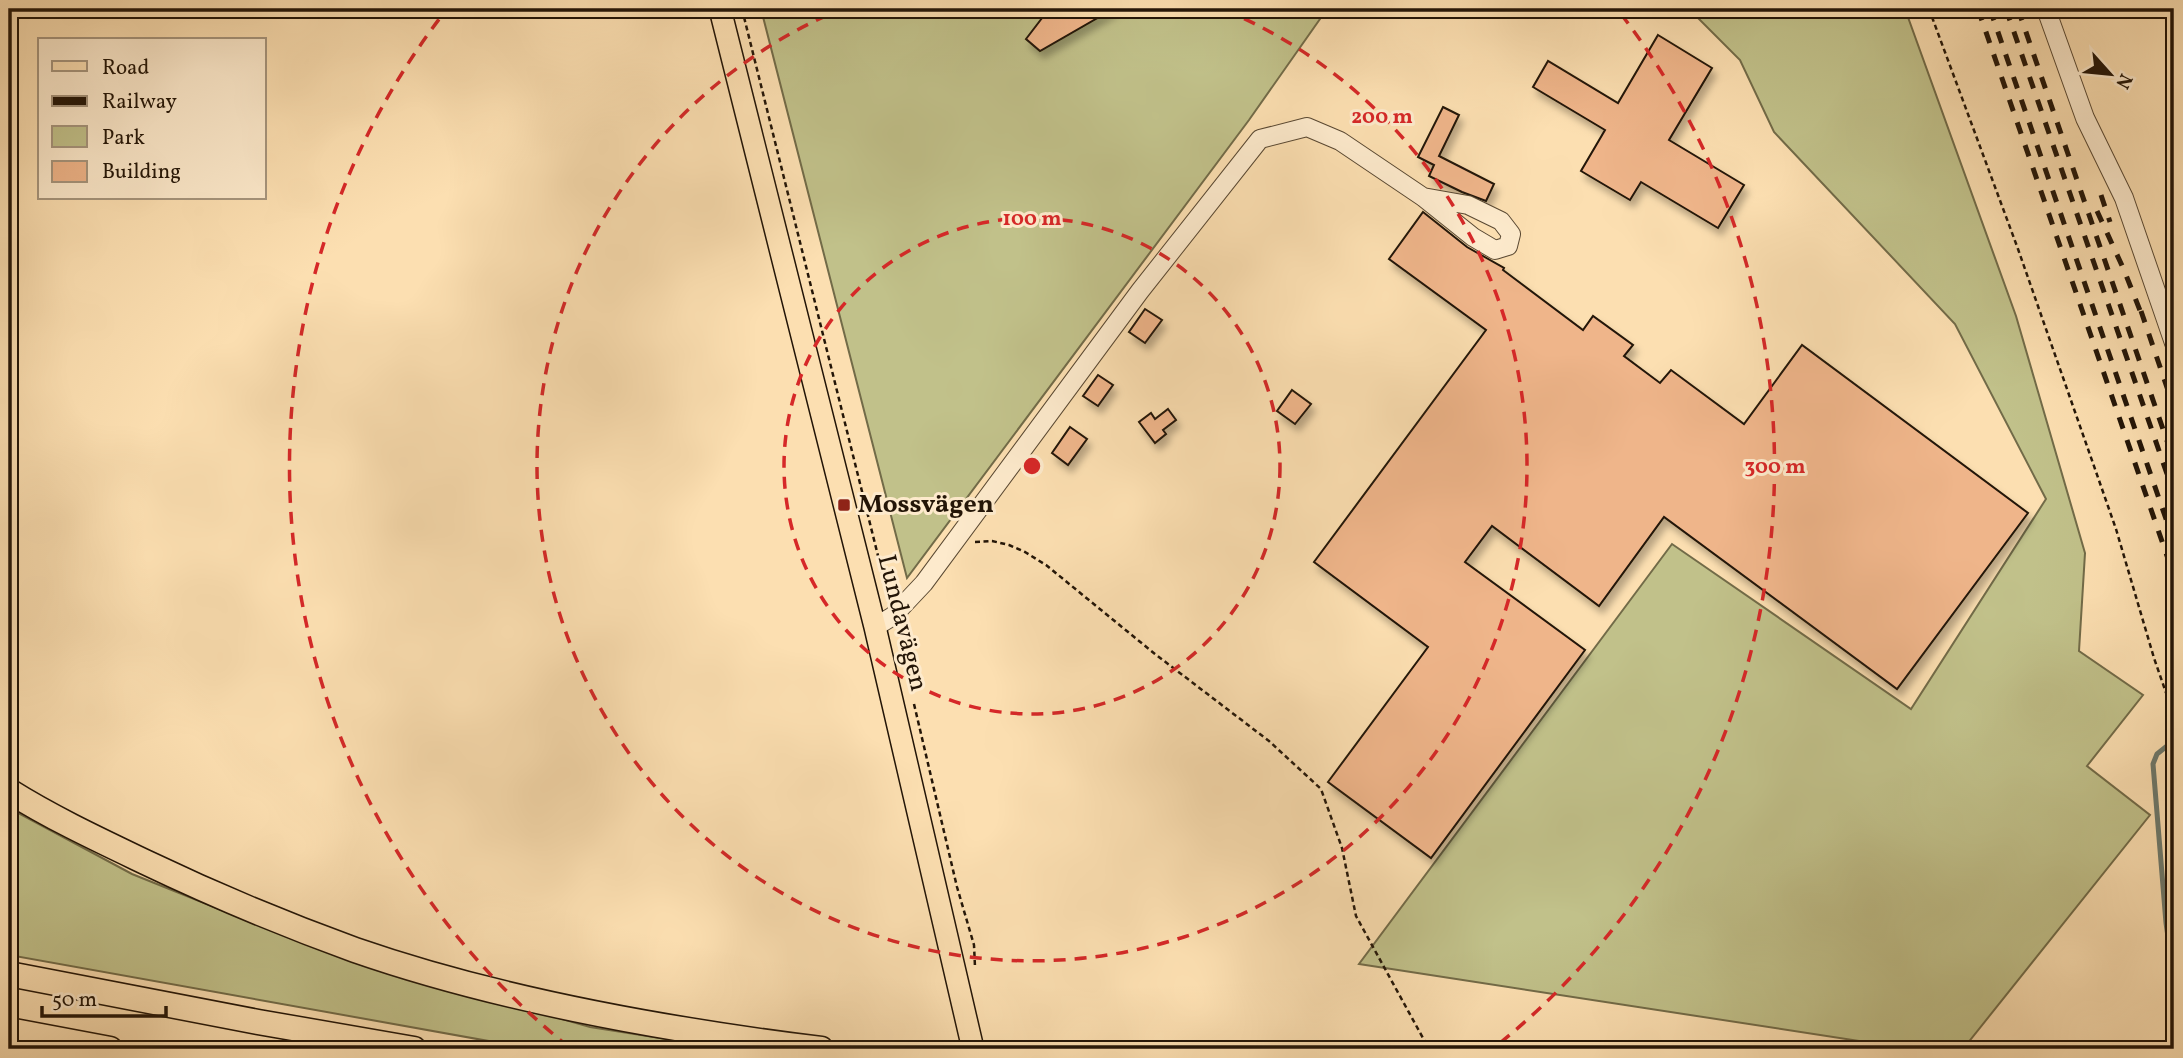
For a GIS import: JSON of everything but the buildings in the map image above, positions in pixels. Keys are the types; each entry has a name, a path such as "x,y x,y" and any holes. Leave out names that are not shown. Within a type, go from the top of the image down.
{"highway":[{"path":"9,791 102,841 209,892 357,950 453,979 549,1003 744,1040 821,1049"},
{"path":"9,974 414,1049"},
{"path":"9,1030 110,1049"}],"main road":[{"name":"Lundavägen","path":"722,9 875,627 973,1049"}],"street":[{"path":"2046,9 2085,118 2124,198 2174,343"},
{"path":"875,627 912,598 1140,292 1260,139 1307,127 1340,141 1423,197"}],"path":[{"path":"742,9 754,55"},
{"path":"1929,9 2018,249 2116,529 2174,716"},
{"path":"946,554 975,542 992,541 1025,552 1091,600 1155,654 1269,741 1314,781 1321,789 1338,836 1356,916 1429,1049"}],"green space":[{"path":"761,9 1327,9 1249,120 907,578"},
{"path":"1689,9 1905,9 2016,316 2085,553 2079,651 2143,695 2087,766 2150,815 1963,1049 1911,1049 1359,964 1672,544 1911,709 2046,499 1955,324 1774,132 1740,60"},
{"path":"9,808 132,874 321,950 590,1027 730,1049 533,1049 9,955"}],"waterway":[{"path":"2167,746 2157,754 2153,764 2166,923 2174,979"}],"railway":[{"path":"1978,9 2174,576"},
{"path":"1990,9 2174,542"},
{"path":"2006,9 2174,494"},
{"path":"2018,9 2174,461"},
{"path":"2101,195 2110,222"},
{"path":"2097,211 2143,318"},
{"path":"2141,311 2174,408"}],"place":[{"name":"Mossvägen","path":"844,505"}]}
